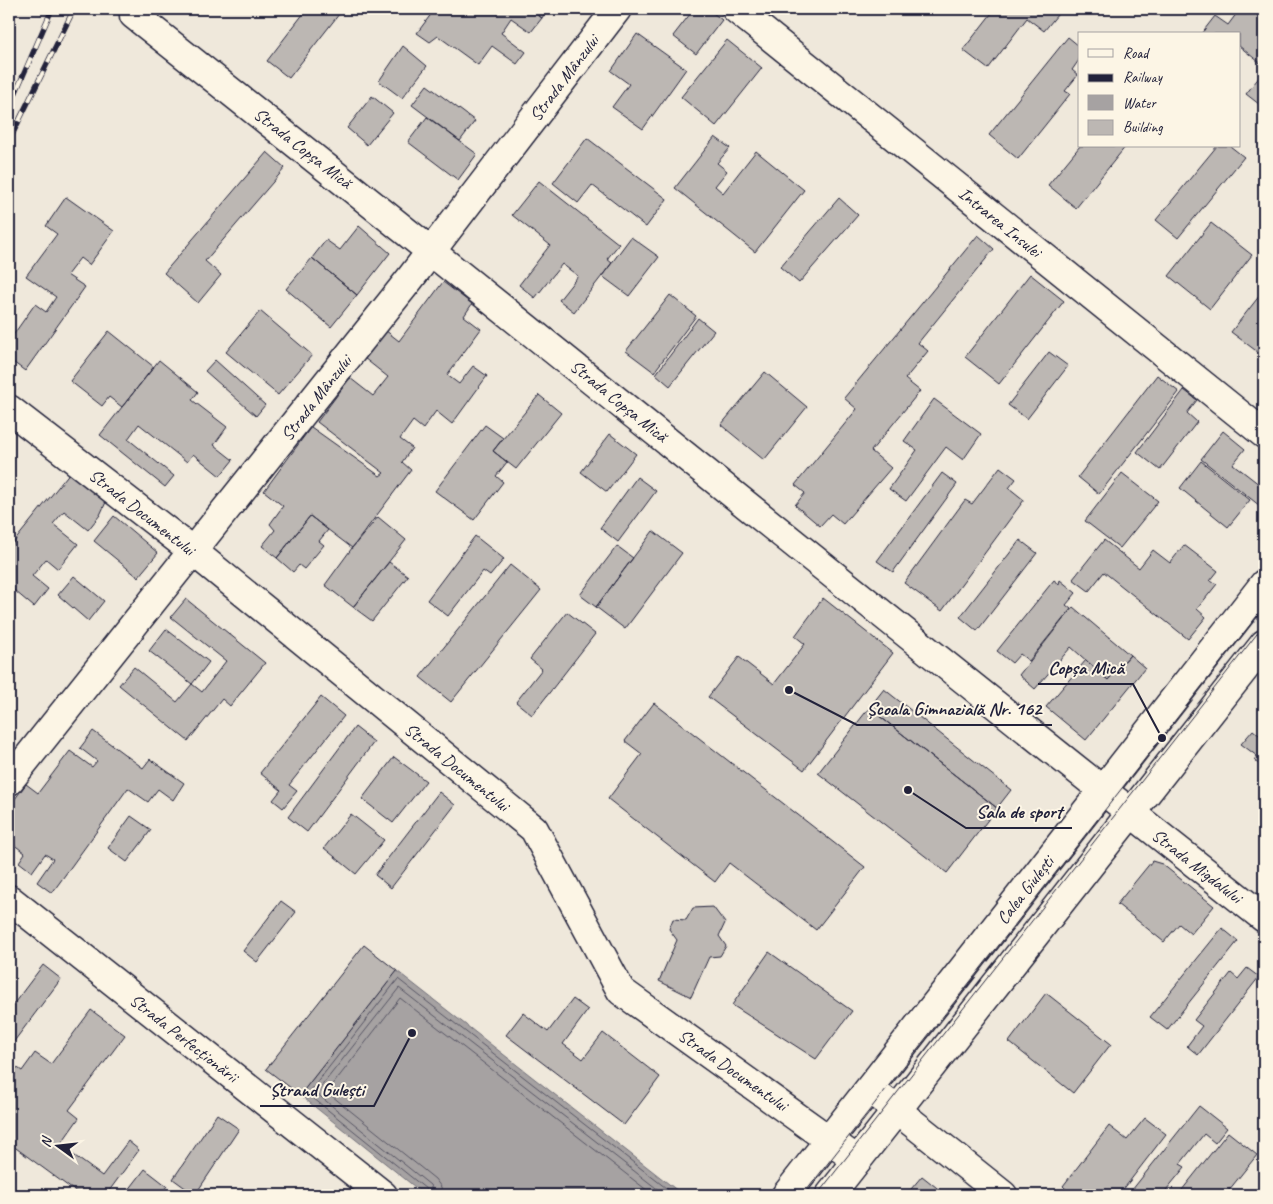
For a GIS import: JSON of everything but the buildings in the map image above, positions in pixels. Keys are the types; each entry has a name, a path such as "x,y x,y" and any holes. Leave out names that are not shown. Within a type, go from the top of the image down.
{"street":[{"name":"Strada Mânzului","path":"9,781 194,552 433,250 617,9"},
{"name":"Intrarea Insulei","path":"736,9 1264,434"},
{"name":"Strada Copșa Mică","path":"135,12 1130,813"},
{"name":"Strada Documentului","path":"9,409 194,552 534,829 621,991 857,1160"},
{"name":"Calea Giulești","path":"786,1195 1264,584"},
{"name":"Calea Giulești","path":"830,1195 1264,644"},
{"name":"Strada Migdalului","path":"1130,813 1264,918"},
{"name":"Strada Perfecționării","path":"9,899 383,1195"},
{"path":"870,1089 1003,1195"}],"water":[{"path":"397,971 683,1195 425,1195 300,1095"}],"tram line":[{"path":"803,1195 1264,607"},
{"path":"817,1195 1264,625"}],"railway":[{"path":"9,108 52,9"},
{"path":"9,141 74,9"}],"place":[{"name":"Școala Gimnazială Nr. 162","path":"789,690"},
{"name":"Copșa Mică","path":"1162,738"},
{"name":"Sala de sport","path":"908,790"},
{"name":"Ștrand Gulești","path":"412,1033"}]}
